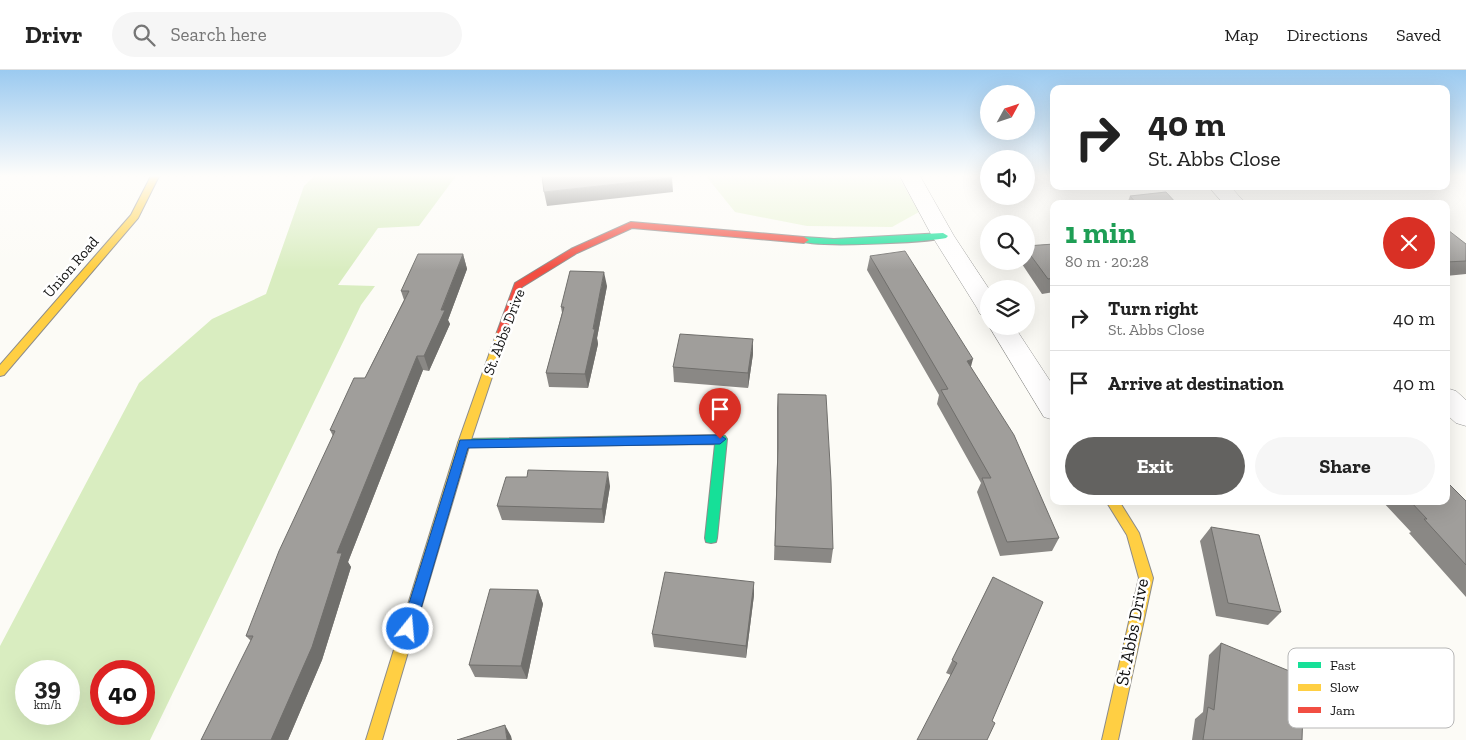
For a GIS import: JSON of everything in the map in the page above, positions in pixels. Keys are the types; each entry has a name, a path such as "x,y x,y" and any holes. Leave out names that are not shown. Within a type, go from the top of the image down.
{"street":[{"name":"Union Road","path":"0,372 135,216 139,207"},
{"path":"927,207 980,294"},
{"name":"St. Abbs Drive","path":"374,740 464,443 518,285 574,251 631,225 834,242 943,236"},
{"path":"1007,335 1050,404"},
{"path":"1450,402 1466,416"},
{"path":"464,443 721,433 711,538"},
{"name":"St. Abbs Drive","path":"1110,740 1146,578 1133,533 1115,505"}],"green space":[{"path":"297,207 433,207 419,226 378,228 338,285 375,286 361,305 150,740 0,740 0,646 139,383 212,319 266,294"},
{"path":"731,207 916,207 919,212 892,227 807,226 735,212"}],"building":[{"path":"1450,232 1466,244 1466,261 1450,262"},
{"path":"1050,244 1050,279 1048,279 1035,261 1035,245"},
{"path":"905,251 973,359 967,361 1014,435 1059,538 1007,542 982,478 991,478 941,390 948,389 870,256"},
{"path":"418,254 463,254 441,310 445,310 424,356 417,356 337,553 342,553 312,647 271,740 201,740 253,636 246,636 279,551 335,431 330,430 354,378 365,378 409,291 401,291"},
{"path":"570,271 604,272 593,329 595,329 585,374 546,373 564,307 561,307"},
{"path":"680,334 753,339 748,373 673,367"},
{"path":"778,394 826,395 833,549 775,546"},
{"path":"528,470 608,472 602,509 497,506 506,477 527,477"},
{"path":"1450,485 1466,501 1466,565 1424,519 1427,519 1414,505 1450,505"},
{"path":"1211,527 1259,535 1281,612 1228,603"},
{"path":"665,572 754,582 746,646 652,634"},
{"path":"993,577 1043,602 992,721 995,723 987,740 917,740 957,663 952,660"},
{"path":"490,589 538,590 521,666 469,665"},
{"path":"1221,643 1288,670 1288,728 1302,728 1302,740 1203,740 1208,707 1214,710"},
{"path":"505,725 507,740 457,740"}],"traffic: fast":[{"path":"804,240 834,242 943,236"},
{"path":"464,443 721,439 711,538"}],"traffic: slow":[{"path":"0,372 135,216 139,207"},
{"path":"374,740 464,443 502,332"},
{"path":"1110,740 1146,578 1133,533 1115,505"}],"traffic: jam":[{"path":"502,332 518,285 574,251 631,225 804,240"}],"route":[{"path":"408,629 464,443 720,439"}]}
